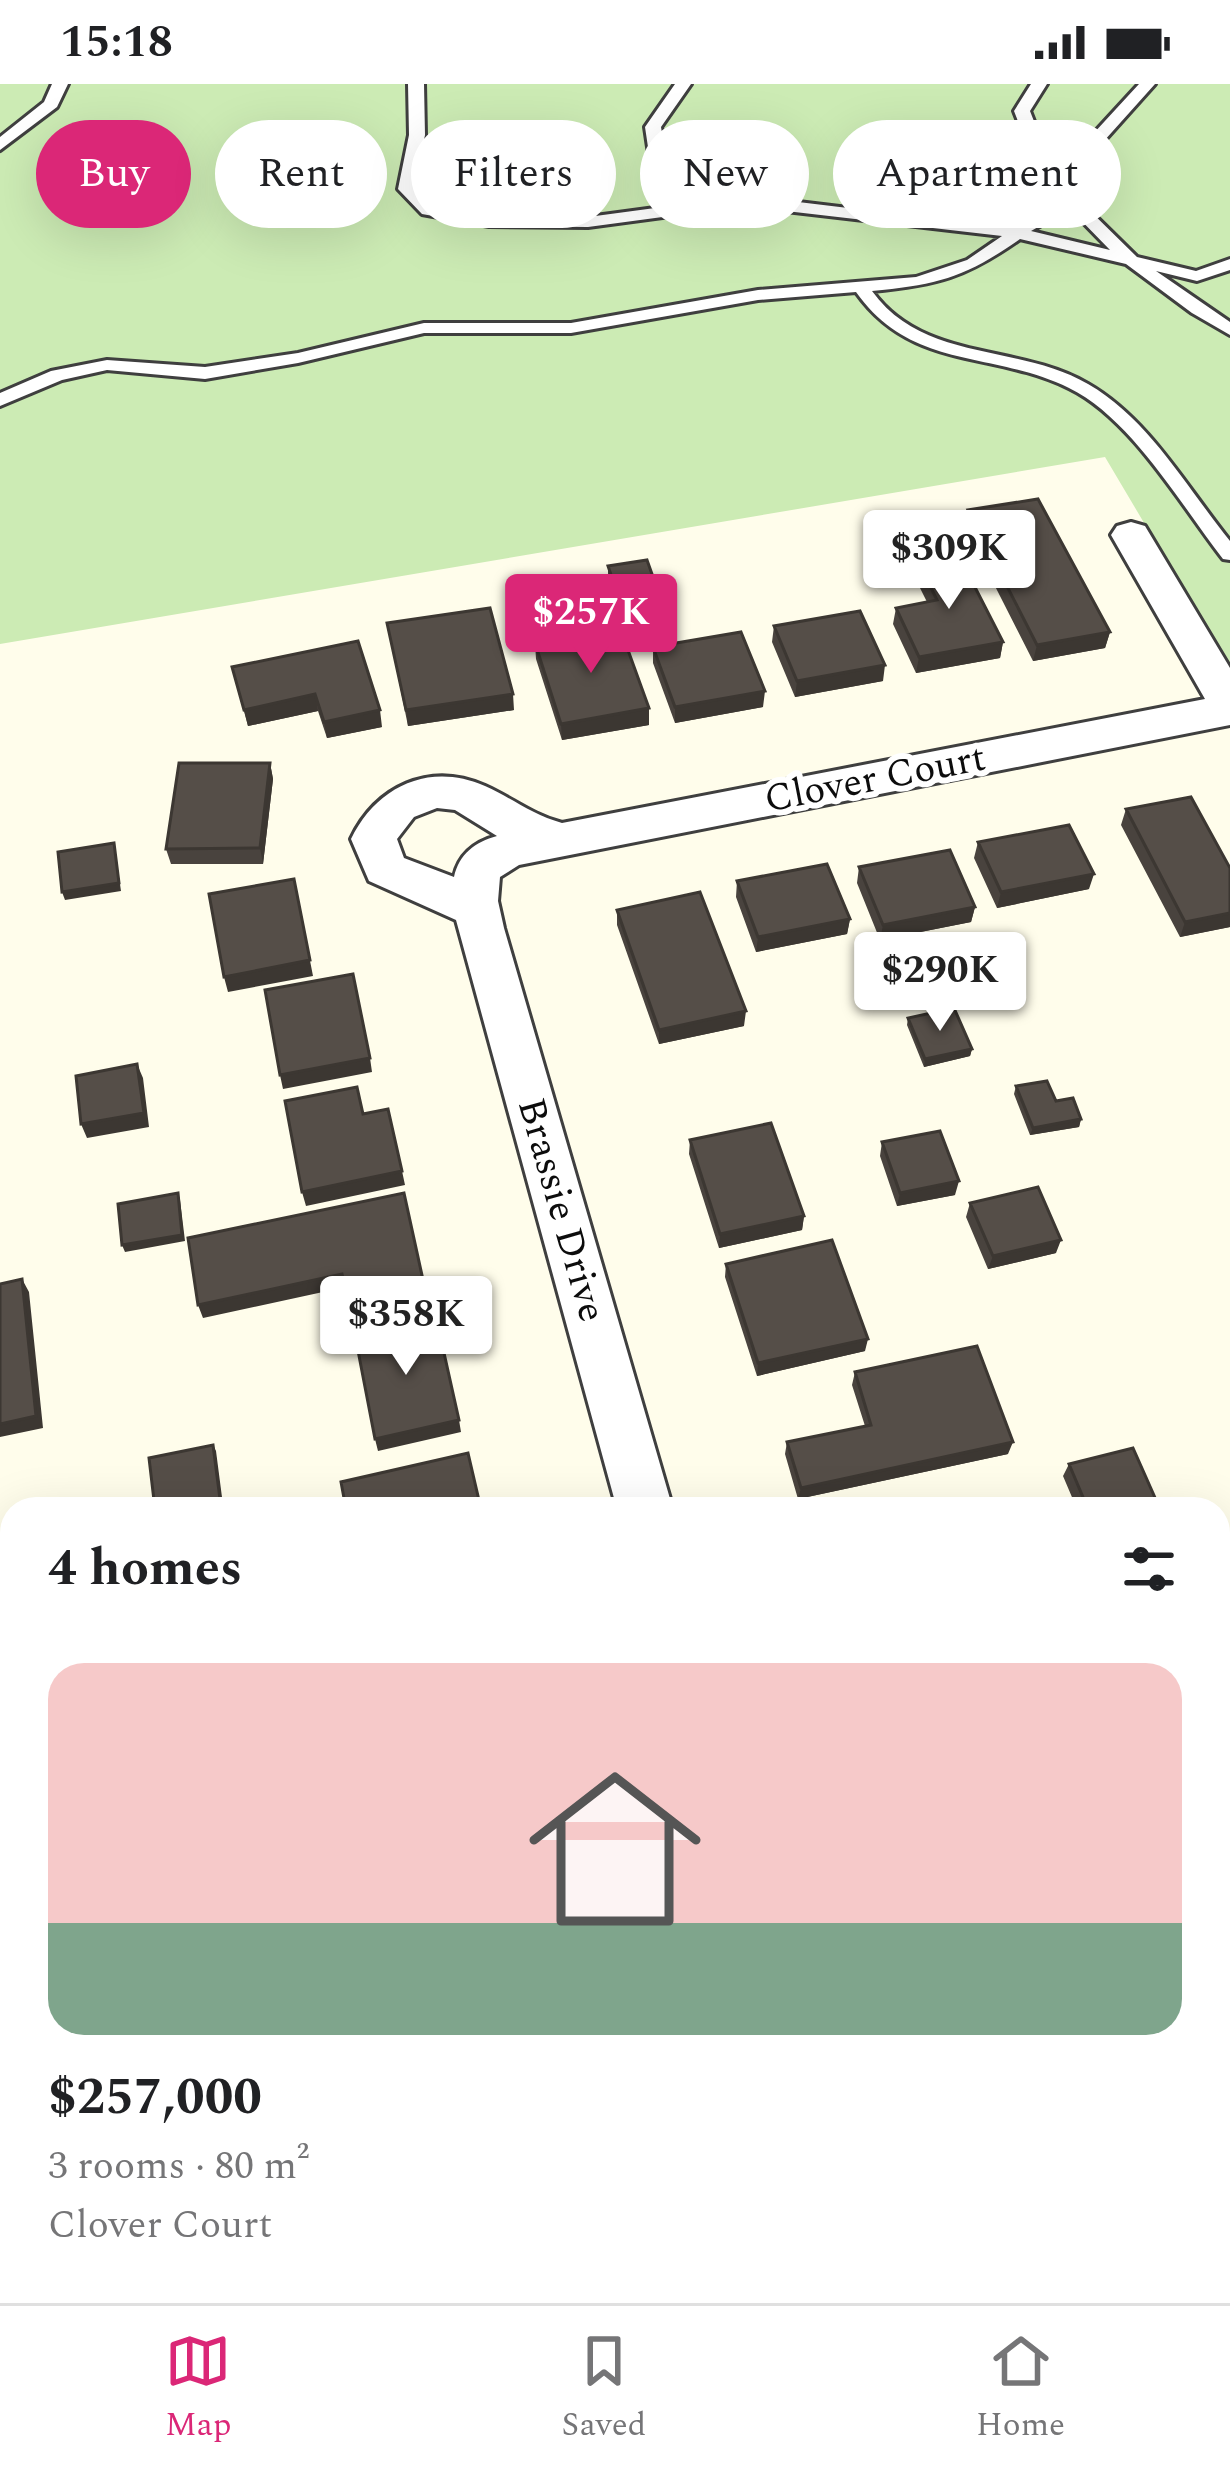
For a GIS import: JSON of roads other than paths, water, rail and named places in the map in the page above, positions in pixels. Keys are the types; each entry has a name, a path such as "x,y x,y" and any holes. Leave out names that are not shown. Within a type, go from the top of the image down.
{"street":[{"path":"1131,535 1230,708"},
{"name":"Clover Court","path":"540,844 1230,708"},
{"path":"478,912 456,892 418,887 385,869 374,839 390,810 406,800 446,792 465,796 529,832 540,844"},
{"name":"Brassie Drive","path":"540,844 494,854 477,871 478,912 642,1497"}],"lane":[{"path":"0,145 50,104 60,84"},
{"path":"416,84 417,135 406,189 428,212 489,221 588,222 640,215"},
{"path":"658,120 683,84"},
{"path":"1025,120 1022,111 1039,84"},
{"path":"1115,120 1147,84"},
{"path":"809,209 1017,233 1197,276 1230,264"},
{"path":"0,400 58,375 107,365 206,373 298,358 424,328 571,328 758,295 918,282 973,263 1026,228"},
{"path":"1098,228 1128,260 1230,330"},
{"path":"863,290 874,313 918,340 1079,385 1128,425 1230,554"}]}
